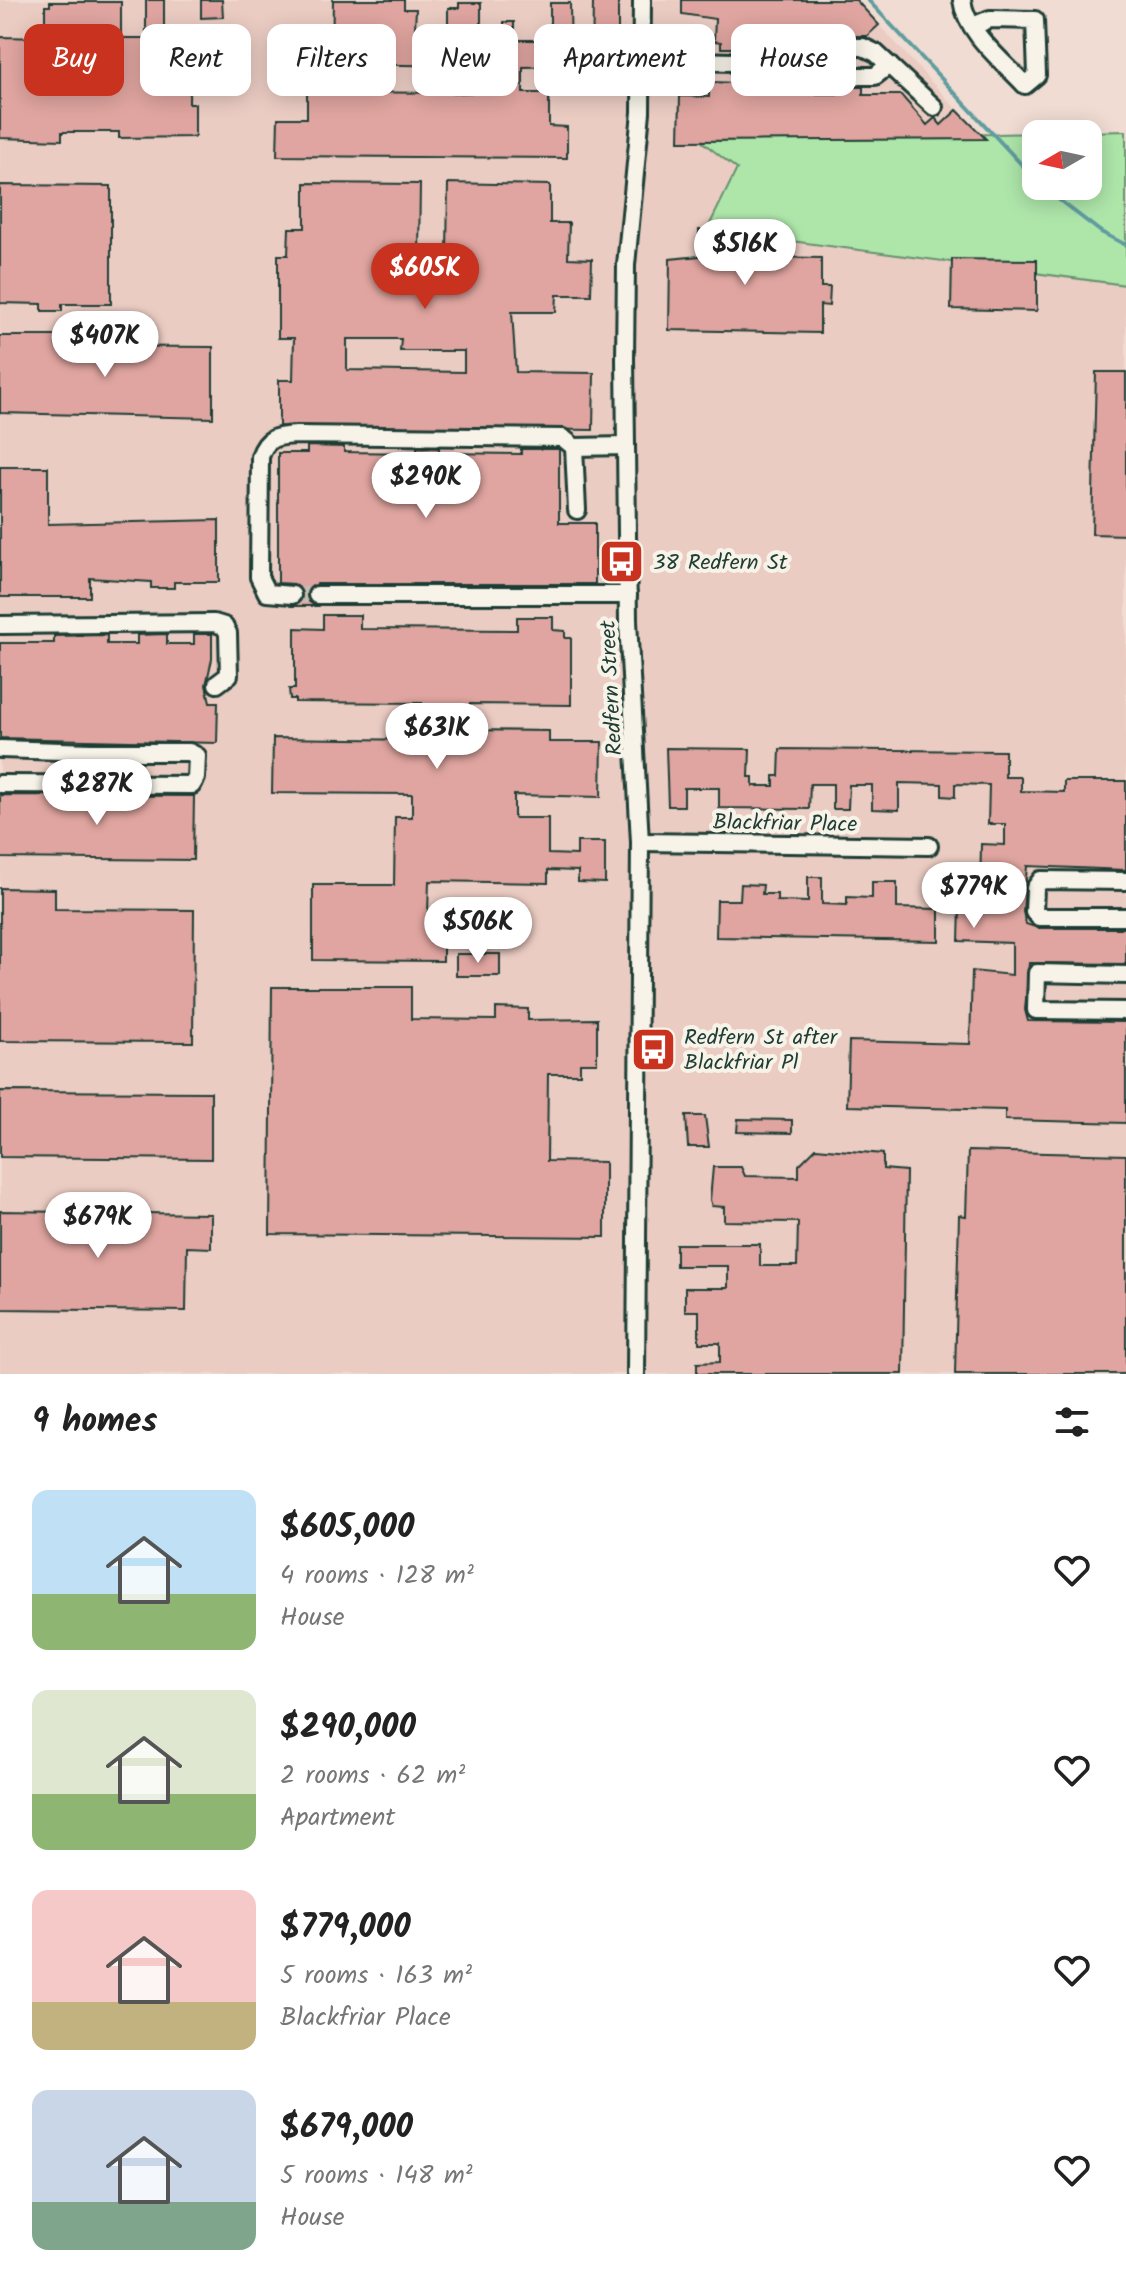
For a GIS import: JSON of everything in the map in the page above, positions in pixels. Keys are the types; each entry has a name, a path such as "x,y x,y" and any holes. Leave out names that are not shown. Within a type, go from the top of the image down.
{"street":[{"name":"Redfern Street","path":"642,0 642,24"},
{"path":"962,0 973,26 1025,85 1037,75 1035,20 990,19 973,26"},
{"path":"856,47 876,53 934,107"},
{"path":"856,76 875,76 889,65"},
{"name":"Redfern Street","path":"636,1374 640,842 628,595 626,265 640,96"},
{"path":"292,595 267,593 259,577 260,457 263,445 271,439 296,435 563,438 574,447 626,446"},
{"path":"574,447 577,510"},
{"path":"317,595 628,595"},
{"path":"0,625 214,623 224,626 228,633 229,675 217,684"},
{"path":"0,749 189,752 197,756 198,762 192,785 0,784"},
{"path":"90,784 91,752"},
{"name":"Blackfriar Place","path":"640,842 929,846"},
{"path":"1126,881 1041,880 1035,888 1034,912 1039,917 1126,917"},
{"path":"1126,975 1037,973 1036,1010 1126,1011"}],"shaded area":[{"path":"0,0 856,0 1022,177 1022,200 1046,200 1083,237 1126,262 1126,1374 0,1374"}],"green space":[{"path":"1126,131 1126,285 707,230 737,169 701,141 1022,133 1022,200 1102,200 1102,132"}],"building":[{"path":"146,0 164,0 164,24 146,24"},
{"path":"201,0 222,0 223,17 201,18"},
{"path":"333,0 404,0 404,9 416,9 415,24 412,24 412,65 396,65 396,24 333,24"},
{"path":"682,0 856,0 879,25 867,36 856,36 856,24 731,24 731,48 721,48 721,42 715,41 715,19 682,14"},
{"path":"50,2 121,2 121,24 45,24 45,6 50,6"},
{"path":"593,2 618,2 618,24 593,24"},
{"path":"459,3 481,3 481,24 448,24 448,8 459,8"},
{"path":"550,3 570,3 570,24 550,24"},
{"path":"0,37 24,38 24,96 124,96 124,38 140,38 140,96 189,96 189,104 195,104 195,137 119,138 119,132 62,132 62,140 0,138"},
{"path":"518,40 534,40 534,67 523,67 523,93 549,96 549,126 567,127 567,158 277,156 278,118 307,118 307,96 396,96 396,93 412,93 412,96 518,96"},
{"path":"715,82 731,83 731,96 856,96 856,87 863,87 863,95 901,95 927,125 935,118 941,125 957,110 986,139 679,141 680,96 715,96"},
{"path":"305,183 420,184 419,255 447,255 448,183 550,185 550,223 569,223 568,258 592,259 591,295 557,295 556,312 512,312 516,372 594,373 593,430 279,426 279,380 293,380 294,338 278,338 278,255 288,255 289,228 305,228","holes":["347,339 401,339 400,351 464,351 464,372 347,370"]},
{"path":"0,185 111,186 111,304 62,304 62,311 42,311 42,304 0,303"},
{"path":"699,230 768,231 767,257 821,258 821,287 830,287 829,306 820,305 820,333 669,330 670,259 699,256"},
{"path":"952,259 1037,260 1037,311 951,309"},
{"path":"0,336 56,336 56,346 213,347 213,418 0,413"},
{"path":"1096,372 1126,372 1126,535 1092,534"},
{"path":"307,446 344,447 344,452 417,453 417,447 439,448 439,453 521,454 521,449 559,449 559,523 595,523 595,584 317,584 306,594 308,601 317,606 292,606 301,601 302,590 294,584 278,583 278,453 307,453"},
{"path":"0,467 48,467 48,524 219,520 219,582 174,582 174,588 151,588 151,582 90,578 90,597 0,597"},
{"path":"323,615 360,615 360,629 517,630 517,617 553,617 553,630 565,631 565,638 571,638 571,705 470,704 469,730 549,731 549,742 602,742 601,797 514,795 514,818 548,818 548,854 577,855 577,842 605,842 605,883 578,882 578,871 548,870 548,883 429,881 428,913 443,913 443,961 313,960 313,885 394,885 395,817 412,817 412,794 272,793 273,738 422,740 422,703 295,702 295,699 290,699 289,689 295,689 295,628 323,629"},
{"path":"167,634 167,644 194,644 194,634 212,634 212,659 206,685 210,702 218,702 217,743 0,738 0,643 54,643 54,636 107,635 107,644 137,644 137,635"},
{"path":"666,748 750,749 749,777 753,777 753,786 774,786 774,776 779,776 780,749 1005,751 1005,777 1021,777 1021,791 1064,792 1064,781 1126,781 1126,870 1027,866 1023,912 1026,924 1038,928 1126,928 1126,964 1029,963 1025,1010 1028,1021 1126,1022 1126,1123 1005,1120 1005,1110 847,1106 849,1041 970,1044 972,971 1012,975 1012,943 959,941 960,906 971,906 971,894 980,894 981,844 1005,845 1005,824 988,824 989,785 955,784 955,797 942,796 942,784 899,783 899,810 872,809 872,785 849,785 848,809 833,809 833,784 810,784 809,809 719,808 719,788 684,788 684,806 668,806"},
{"path":"0,795 194,796 193,860 0,858"},
{"path":"808,877 822,877 822,904 847,905 847,897 872,898 872,882 897,882 897,908 939,909 939,941 716,937 717,900 740,900 741,884 763,885 762,894 777,894 777,901 808,902"},
{"path":"0,888 55,889 55,909 194,910 193,1042 0,1041"},
{"path":"456,954 500,954 500,976 456,976"},
{"path":"272,987 411,987 411,1019 496,1020 496,1008 528,1009 528,1020 597,1019 597,1063 580,1063 580,1074 548,1074 547,1161 605,1162 605,1237 270,1234"},
{"path":"0,1091 211,1092 211,1159 0,1157"},
{"path":"686,1116 705,1116 709,1147 688,1147"},
{"path":"738,1119 792,1120 792,1133 737,1132"},
{"path":"816,1148 883,1154 883,1169 906,1171 903,1374 697,1374 697,1363 720,1362 720,1343 699,1343 699,1311 685,1311 685,1288 728,1288 728,1266 676,1266 676,1244 760,1244 760,1266 797,1266 798,1222 724,1221 724,1207 712,1206 710,1200 713,1167 741,1167 745,1176 799,1177 799,1165"},
{"path":"968,1151 1126,1155 1126,1374 955,1374 959,1215 966,1216"},
{"path":"0,1211 211,1214 211,1248 187,1247 186,1311 0,1309"}],"waterway":[{"path":"868,0 1022,165"},
{"path":"1059,200 1101,232 1126,245"}],"tunnel":[{"path":"292,595 317,595"}],"place":[{"name":"38 Redfern St","path":"622,561"},
{"name":"Redfern St after Blackfriar Pl","path":"653,1049"}]}
